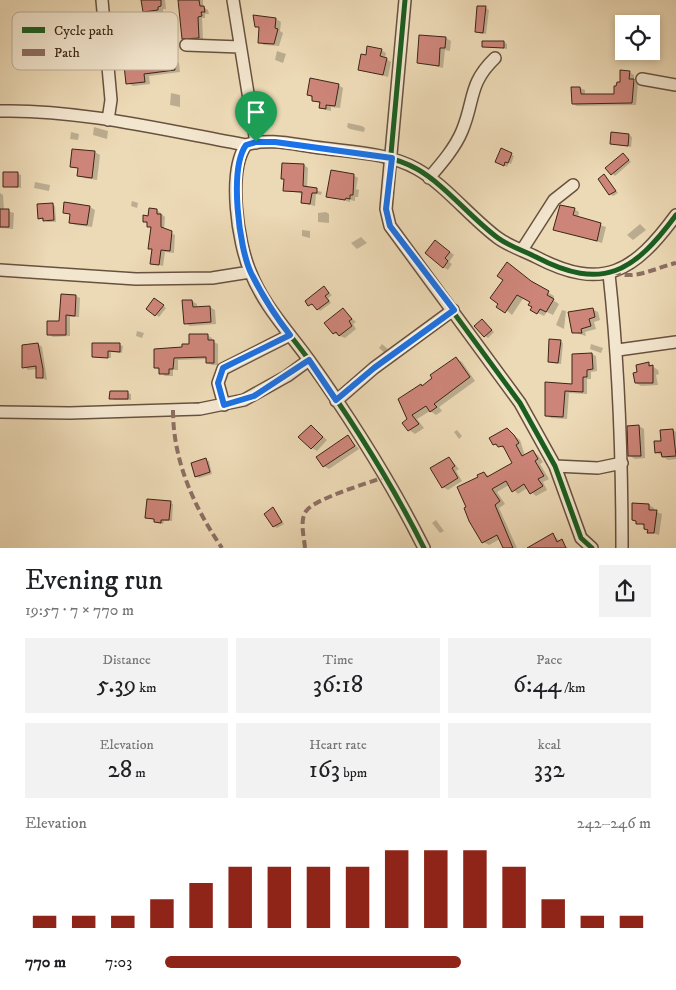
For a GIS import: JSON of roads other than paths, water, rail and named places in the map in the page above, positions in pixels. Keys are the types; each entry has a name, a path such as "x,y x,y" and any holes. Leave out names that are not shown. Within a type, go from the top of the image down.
{"street":[{"path":"233,0 251,144 239,164 236,205 250,272 274,314 309,360 390,484 424,548"},
{"path":"404,0 392,158 386,209 390,226 454,310 520,403 555,466 581,538 592,548"},
{"path":"186,45 240,47"},
{"path":"429,178 461,134 468,117 474,85 485,67 495,58"},
{"path":"108,70 111,100 108,120"},
{"path":"642,79 676,85"},
{"path":"0,111 42,112 108,120 251,144 275,142 392,158 419,170 499,238 557,268 582,274 609,274 648,251 676,215"},
{"path":"522,250 554,200 573,185"},
{"path":"0,270 136,279 212,278 250,272"},
{"path":"609,274 618,350 622,463 622,548"},
{"path":"336,400 374,368 454,310"},
{"path":"224,405 218,383 223,368 290,335"},
{"path":"618,350 676,342"},
{"path":"0,412 173,410 224,405 254,396 309,360"},
{"path":"555,466 598,468 622,463"}]}
